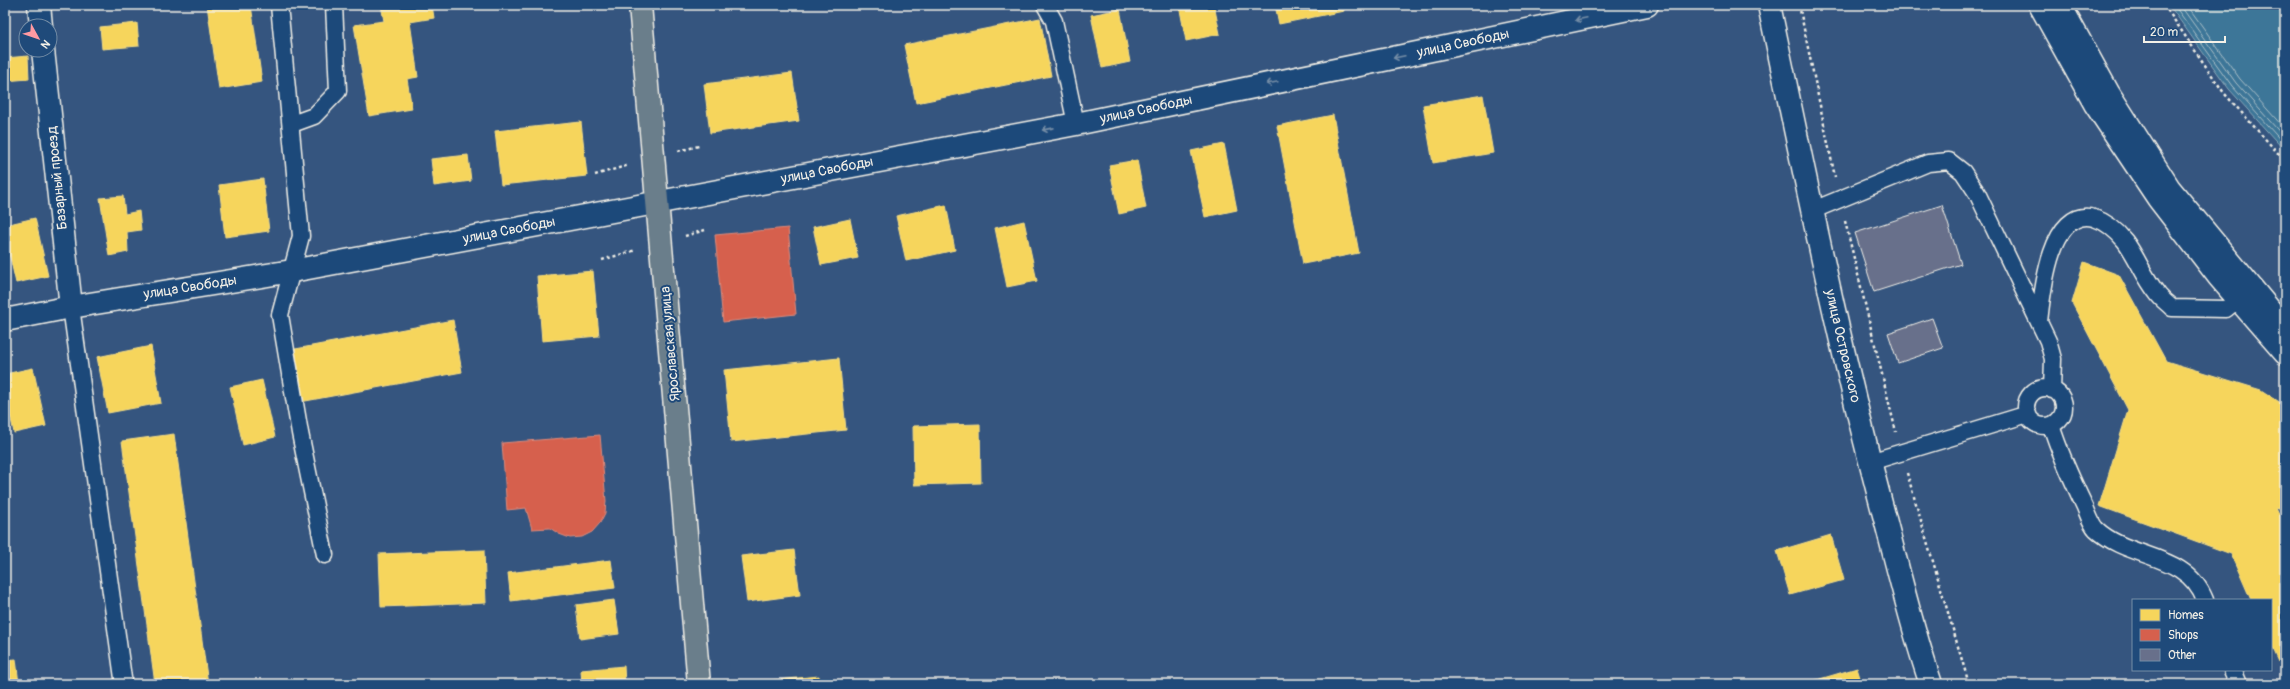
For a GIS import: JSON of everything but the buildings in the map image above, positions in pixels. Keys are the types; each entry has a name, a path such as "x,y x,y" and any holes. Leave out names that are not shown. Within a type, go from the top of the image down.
{"main road":[{"name":"Ярославская улица","path":"640,5 699,684"}],"street":[{"path":"39,5 40,18"},
{"name":"улица Свободы","path":"5,320 71,307 292,271 1076,124 1647,5"},
{"name":"улица Островского","path":"1770,5 1811,211 1870,462 1920,652 1931,684"},
{"path":"2040,5 2099,110 2158,198 2238,299 2285,353"},
{"path":"2060,5 2109,94 2169,188 2285,328"},
{"name":"Базарный проезд","path":"44,58 71,307"}],"lane":[{"path":"279,5 292,124 301,236 280,315 300,433 325,555"},
{"path":"292,124 314,116 338,91 334,5"},
{"path":"1045,5 1054,21 1076,124"},
{"path":"1811,211 1928,163 1949,161 1963,172 1977,193 2039,322 2053,359 2052,390"},
{"path":"2039,322 2043,285 2056,241 2068,223 2087,216 2106,222 2125,241 2157,294 2172,308 2226,309 2238,299"},
{"path":"71,307 123,678"},
{"path":"2040,389 2052,390 2061,397 2064,408 2060,419 2051,425 2037,424 2028,414 2027,402 2034,392 2040,389"},
{"path":"1870,462 2028,414"},
{"path":"2051,425 2061,456 2095,528 2109,539 2125,548 2174,564 2192,578 2204,599"},
{"path":"2232,671 2238,684"}],"path":[{"path":"1799,5 1840,200 1902,453 1969,684"},
{"path":"2164,5 2224,93 2285,161"}],"water":[{"path":"2169,5 2285,5 2285,151 2229,89"}]}
